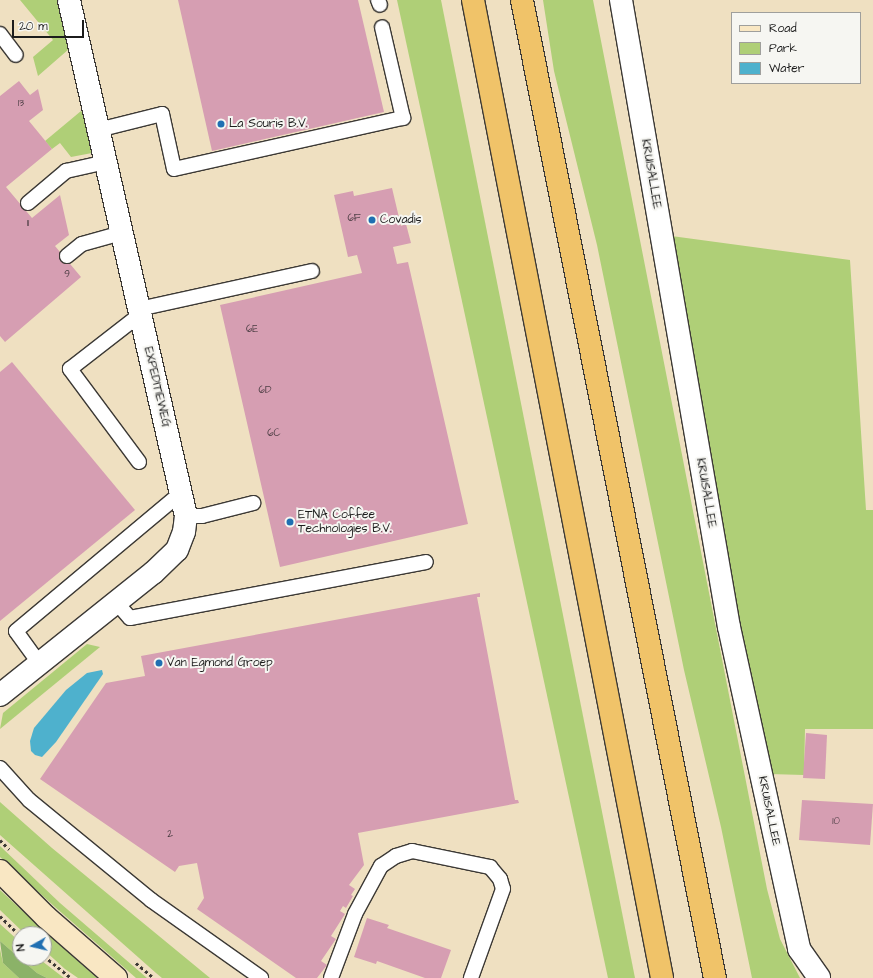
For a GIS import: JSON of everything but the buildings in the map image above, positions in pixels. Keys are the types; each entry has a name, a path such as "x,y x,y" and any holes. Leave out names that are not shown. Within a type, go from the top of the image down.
{"highway":[{"path":"472,0 662,978"},
{"path":"522,0 715,978"}],"street":[{"name":"EXPEDITIEWEG","path":"0,695 116,602 177,550 184,532 186,516 69,0"},
{"name":"KRUISALLEE","path":"621,0 729,627 799,949 819,978"},
{"path":"0,871 46,917 116,978"}],"lane":[{"path":"98,130 162,114 174,169 403,118 382,27"},
{"path":"0,34 16,55"},
{"path":"28,203 66,171 106,162"},
{"path":"67,256 82,244 122,233"},
{"path":"139,462 70,369 140,312 312,272"},
{"path":"39,663 16,631 180,494"},
{"path":"186,516 202,516 253,503"},
{"path":"116,602 130,618 426,562"},
{"path":"0,768 29,800 151,900 261,978"},
{"path":"331,978 355,914 381,866 396,856 412,851 490,868 500,879 503,888 471,978"}],"path":[{"path":"0,916 12,927"},
{"path":"52,963 71,978"}],"green space":[{"path":"20,0 58,0 69,49 38,76 33,57 53,40"},
{"path":"397,0 441,0 635,978 608,978"},
{"path":"543,0 593,0 767,889 780,939 800,978 752,978 721,827 684,670 597,245 554,71"},
{"path":"81,111 85,114 92,153 71,157 60,143 52,149 45,141"},
{"path":"664,235 850,260 866,510 873,510 873,729 805,729 804,775 769,774"},
{"path":"87,644 100,647 0,729 3,713"},
{"path":"0,802 52,848 210,978 162,978 156,973 0,835"},
{"path":"0,846 60,903 147,978 136,978 55,907 0,857"},
{"path":"0,890 39,926 17,926 0,910"},
{"path":"0,924 12,935 12,951 0,941"},
{"path":"52,938 97,978 78,978 52,957"},
{"path":"0,941 12,951 12,966 29,966 37,973 47,978 19,978 3,963"},
{"path":"0,949 3,963 19,978 0,978"},
{"path":"29,966 48,966 64,978 47,978 37,973"}],"water":[{"path":"102,670 103,674 56,742 42,757 35,755 31,751 30,741 34,728 66,690 87,673"}],"place":[{"name":"La Souris B.V.","path":"221,124"},
{"name":"Covadis","path":"372,220"},
{"name":"ETNA Coffee Technologies B.V.","path":"290,522"},
{"name":"Van Egmond Groep","path":"159,663"}]}
